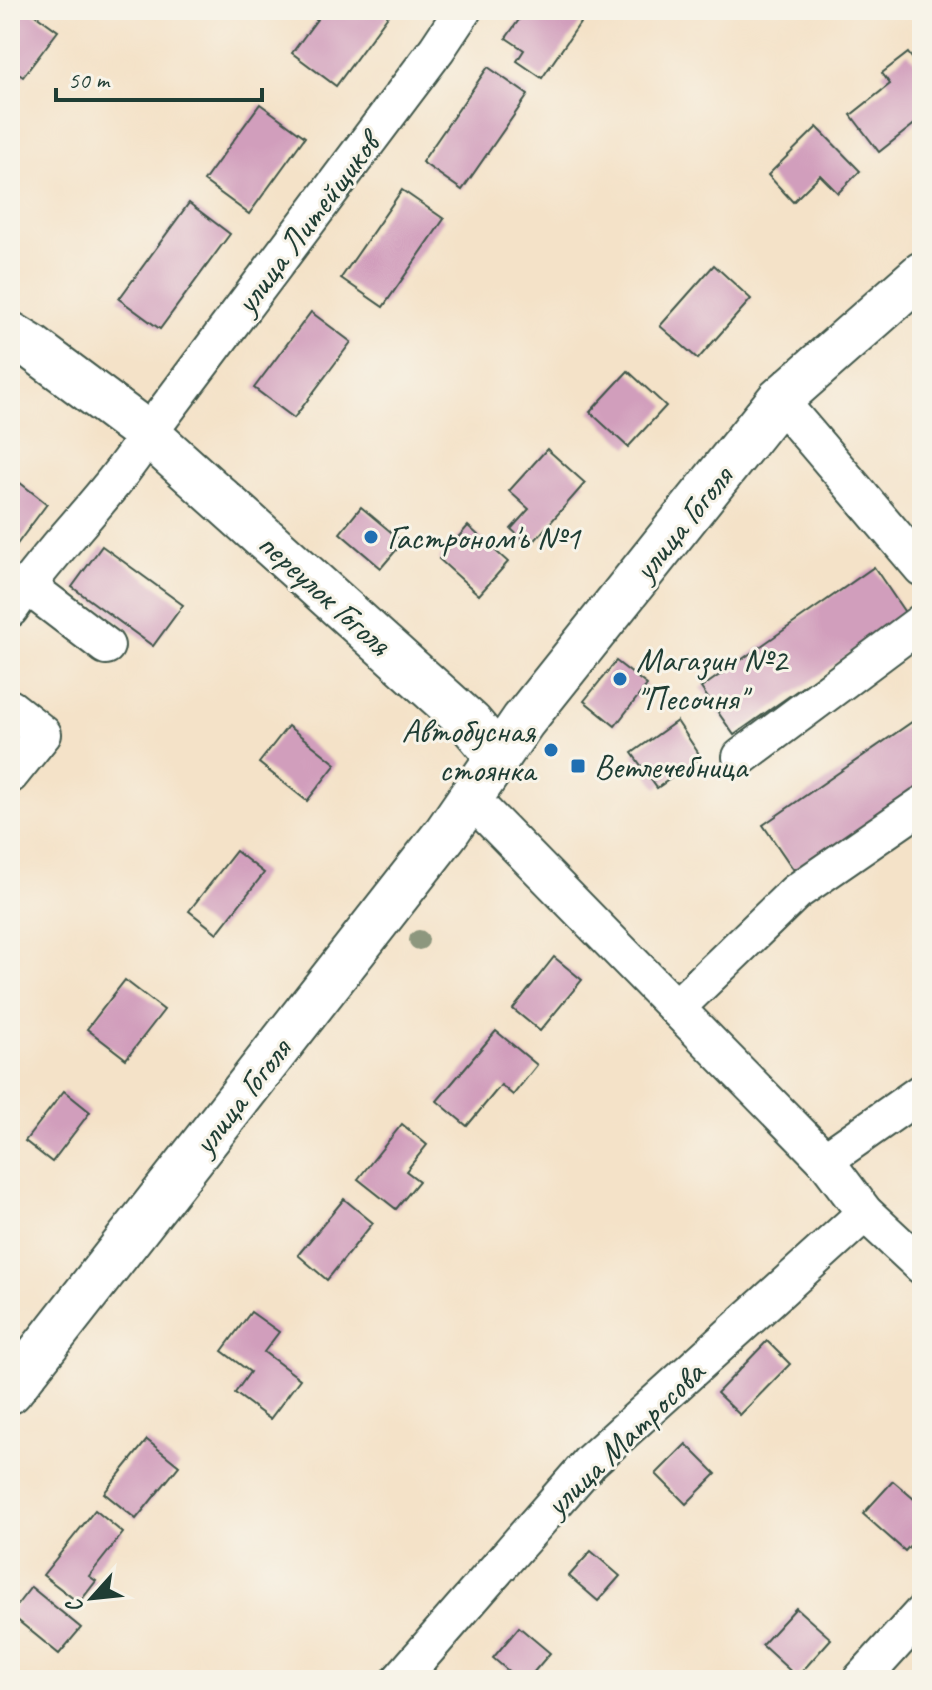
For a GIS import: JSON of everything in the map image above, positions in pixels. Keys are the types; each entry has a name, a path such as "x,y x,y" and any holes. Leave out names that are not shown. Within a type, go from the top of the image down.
{"main road":[{"name":"улица Гоголя","path":"10,1391 471,799 498,756 779,400 922,274"},
{"name":"переулок Гоголя","path":"10,334 148,434 470,723 498,756"}],"street":[{"name":"улица Литейщиков","path":"148,434 463,10"},
{"path":"779,400 922,568"},
{"path":"106,646 18,597 132,459 148,434"},
{"path":"741,757 922,622"},
{"path":"10,708 43,734 10,775"},
{"path":"471,799 825,1160 865,1213 922,1266"},
{"path":"676,1008 796,892 922,805"},
{"path":"825,1160 922,1092"},
{"name":"улица Матросова","path":"400,1680 590,1462 865,1213"},
{"path":"861,1680 922,1613"}],"building":[{"path":"18,10 29,10 58,31 23,77 10,68 10,21"},
{"path":"324,10 392,10 336,86 292,53"},
{"path":"526,10 589,10 542,78 517,61 524,50 506,38"},
{"path":"908,53 922,71 922,118 879,152 851,115 890,84 882,73"},
{"path":"488,67 528,95 462,190 422,162"},
{"path":"260,104 305,137 249,214 204,181"},
{"path":"817,127 860,171 838,193 820,175 793,202 768,175"},
{"path":"402,190 444,219 383,307 341,278"},
{"path":"189,203 230,234 160,329 119,299"},
{"path":"714,265 751,299 698,359 660,326"},
{"path":"311,312 351,342 294,418 254,388"},
{"path":"628,371 666,406 628,447 590,412"},
{"path":"547,449 585,483 530,546 511,529 529,509 509,491"},
{"path":"10,475 47,504 12,551 10,549"},
{"name":"Гастроном'ь №1","path":"361,507 403,542 381,568 340,533"},
{"path":"468,526 508,562 479,595 439,559"},
{"path":"102,546 183,605 153,646 72,587"},
{"path":"874,567 906,614 734,735 701,688"},
{"path":"616,661 647,685 615,726 584,701"},
{"path":"922,715 922,791 798,876 763,825"},
{"path":"677,721 701,757 657,788 632,753"},
{"path":"288,726 336,764 307,801 259,763"},
{"path":"236,851 264,873 217,933 189,911"},
{"path":"554,957 582,980 540,1031 513,1009"},
{"path":"125,980 164,1010 126,1059 87,1029"},
{"path":"496,1031 537,1065 513,1095 501,1085 467,1126 437,1101"},
{"path":"64,1091 90,1112 52,1162 25,1141"},
{"path":"402,1124 427,1145 406,1171 419,1181 396,1209 358,1179"},
{"path":"344,1199 373,1223 327,1280 298,1255"},
{"path":"251,1312 279,1332 264,1352 300,1379 270,1419 235,1393 250,1372 222,1351"},
{"path":"767,1341 790,1364 740,1415 717,1393"},
{"path":"147,1440 179,1466 136,1519 104,1493"},
{"path":"686,1444 716,1474 686,1504 656,1474"},
{"path":"893,1481 922,1506 922,1532 905,1551 863,1514"},
{"path":"95,1510 123,1533 89,1576 96,1581 79,1603 43,1575"},
{"path":"591,1551 620,1576 598,1601 569,1576"},
{"path":"31,1587 81,1628 59,1654 10,1614"},
{"path":"796,1608 831,1639 797,1677 762,1645"},
{"path":"519,1627 550,1653 527,1680 519,1680 493,1658"}],"place":[{"name":"Гастроном'ь №1","path":"371,537"},
{"name":"Магазин №2 \"Песочня\"","path":"620,679"},
{"name":"Автобусная стоянка","path":"551,750"},
{"name":"Ветлечебница","path":"578,766"}]}
